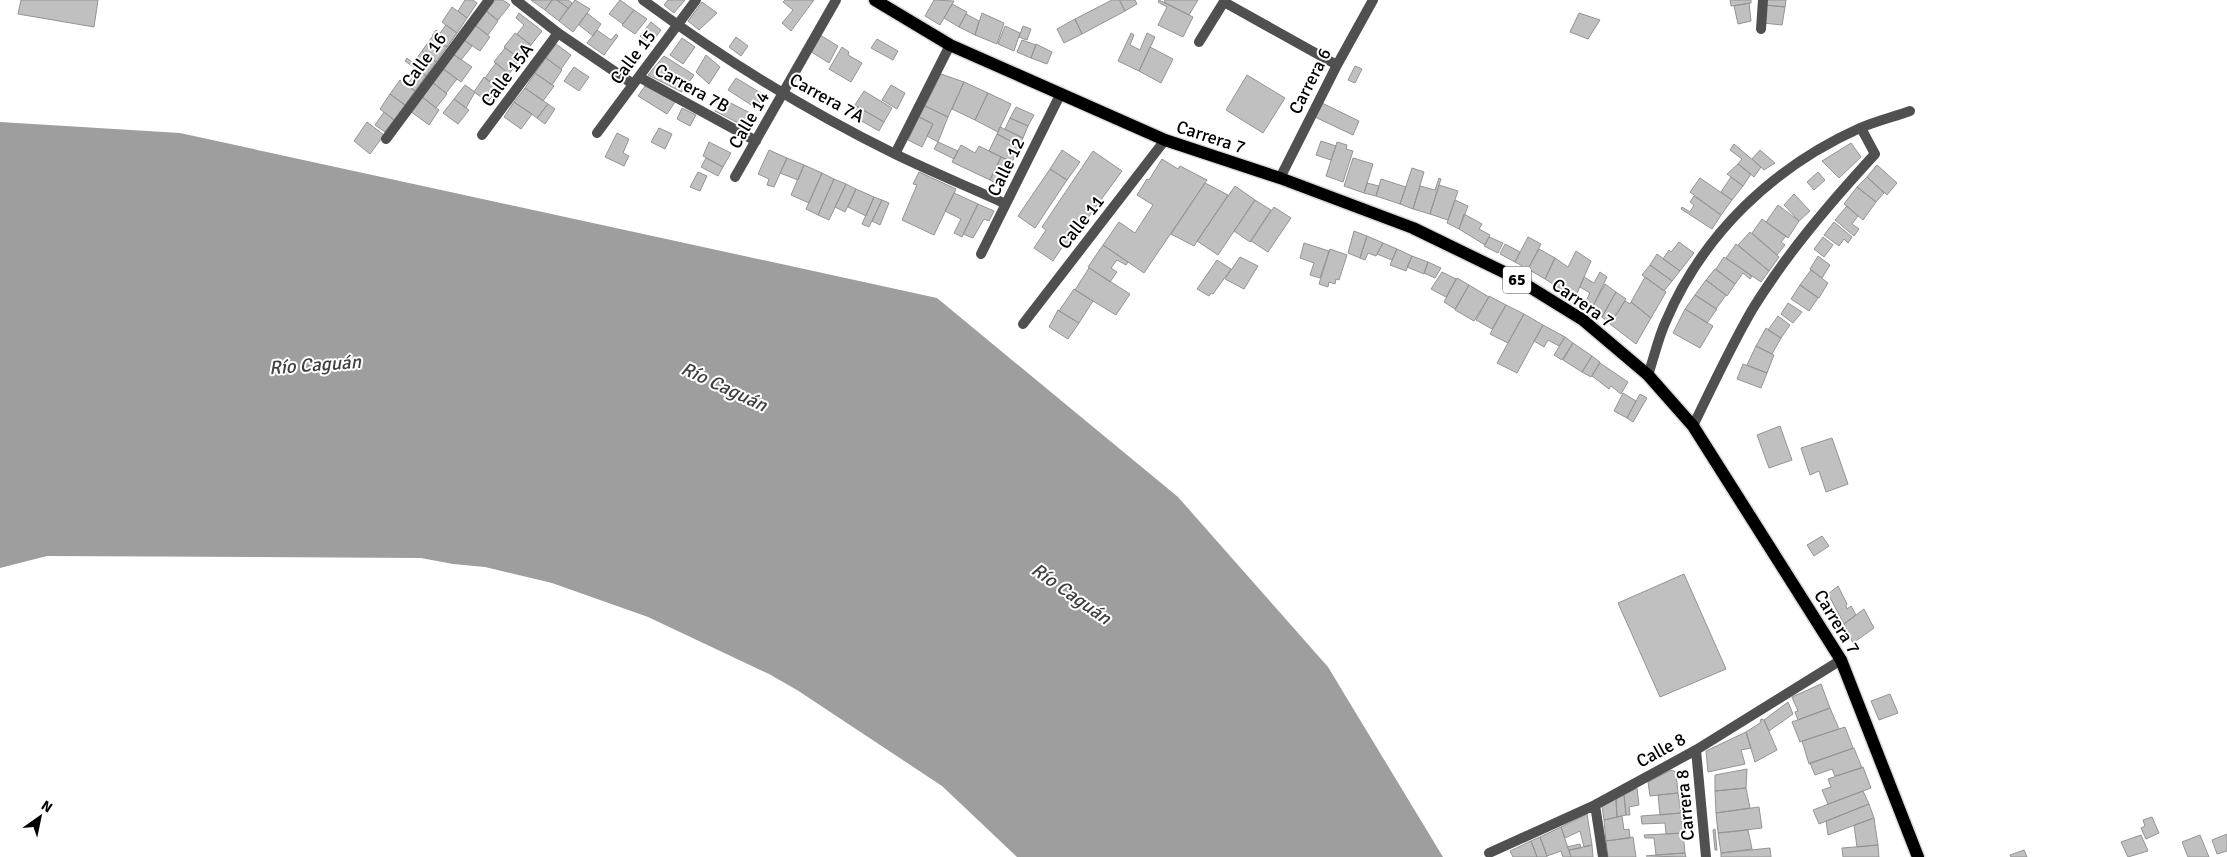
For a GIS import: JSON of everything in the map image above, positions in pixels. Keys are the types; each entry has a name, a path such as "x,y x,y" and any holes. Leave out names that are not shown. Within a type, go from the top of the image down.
{"main road":[{"name":"Carrera 7","path":"875,0 950,45 1165,140 1280,178 1413,228 1512,276 1583,320 1648,375 1694,426 1841,660 1912,841"},
{"name":"65","path":"1912,841 1918,857"}],"street":[{"name":"Calle 16","path":"386,139 489,0"},
{"name":"Carrera 7A","path":"643,0 677,25 783,93 895,154 1006,204"},
{"name":"Calle 15","path":"597,133 696,0"},
{"name":"Calle 14","path":"735,177 836,0"},
{"name":"Carrera 6","path":"1280,178 1337,65 1373,0"},
{"path":"1761,29 1763,0"},
{"path":"1199,42 1224,1 1337,65"},
{"name":"Carrera 7B","path":"521,2 558,33 636,81 756,141"},
{"name":"Calle 15A","path":"482,135 558,33"},
{"path":"895,154 950,45"},
{"name":"Calle 12","path":"981,254 1060,94"},
{"path":"1648,375 1665,322 1692,272 1725,226 1764,186 1810,153 1861,128 1910,111"},
{"path":"1694,426 1726,358 1753,309 1784,262 1830,203 1875,154 1861,128"},
{"name":"Calle 11","path":"1023,324 1165,140"},
{"name":"Calle 8","path":"1489,853 1595,805 1696,750 1841,660"},
{"name":"Carrera 8","path":"1696,750 1706,857"},
{"path":"1595,805 1603,857"},
{"name":"Carrera 7","path":"1912,841 1913,857"}],"water":[{"name":"Río Caguán","path":"0,122 180,133 937,298 1178,497 1328,667 1443,857 1017,857 942,786 797,690 769,674 648,617 552,583 485,567 421,558 47,556 0,568"}],"building":[{"path":"21,0 98,0 94,27 18,14"},
{"path":"465,0 473,0 477,3 467,18 458,11"},
{"path":"495,0 503,0 510,5 498,20 486,11"},
{"path":"531,0 552,0 545,10"},
{"path":"552,0 557,0 568,8 559,21 545,10"},
{"path":"557,0 568,0 572,3 568,8"},
{"path":"575,0 590,9 573,32 559,21"},
{"path":"620,0 634,10 623,24 609,14"},
{"path":"668,0 685,0 674,13 664,5"},
{"path":"785,0 814,0 791,31 782,23 793,10 783,2"},
{"path":"934,0 954,1 940,25 925,16"},
{"path":"1112,0 1119,0 1125,11 1082,34 1075,19"},
{"path":"1135,0 1137,4 1125,11 1120,1"},
{"path":"1159,0 1193,17 1183,37 1158,25 1167,7 1158,2"},
{"path":"1165,0 1198,0 1189,15 1164,2"},
{"path":"1730,0 1751,0 1751,3 1731,6"},
{"path":"1765,0 1786,0 1785,7 1765,5"},
{"path":"702,2 717,13 699,30 688,21"},
{"path":"1749,3 1751,21 1738,24 1734,6"},
{"path":"952,4 967,12 959,27 944,18"},
{"path":"1765,5 1785,7 1782,25 1763,23"},
{"path":"452,7 467,18 457,33 442,22"},
{"path":"634,10 647,19 635,34 622,25"},
{"path":"486,11 498,21 488,35 475,25"},
{"path":"519,13 542,31 531,45 517,34 524,25 516,18"},
{"path":"587,13 601,24 593,36 579,25"},
{"path":"982,13 1004,23 997,44 975,35"},
{"path":"1579,13 1600,20 1588,39 1570,32"},
{"path":"966,14 979,21 975,35 959,27"},
{"path":"1075,19 1082,34 1064,43 1057,29"},
{"path":"651,22 661,30 655,38 651,35 646,41 640,36"},
{"path":"446,25 457,33 447,47 432,36 436,30 440,33"},
{"path":"475,25 490,37 480,51 464,40"},
{"path":"1005,26 1020,33 1014,51 998,44"},
{"path":"1023,26 1031,29 1027,40 1019,37"},
{"path":"597,30 611,40 616,34 618,36 604,55 587,43"},
{"path":"515,33 531,45 520,59 504,47"},
{"path":"1131,33 1134,35 1130,45 1140,50 1147,33 1155,37 1139,71 1118,61"},
{"path":"820,35 838,46 829,63 810,51"},
{"path":"432,37 447,47 436,62 422,51"},
{"path":"736,37 748,46 741,56 729,47"},
{"path":"682,38 695,47 683,64 670,55"},
{"path":"877,39 898,51 893,60 871,48"},
{"path":"464,40 472,46 461,60 453,54"},
{"path":"1022,40 1036,45 1031,58 1017,52"},
{"path":"556,44 571,55 561,69 546,58"},
{"path":"1036,44 1052,52 1047,64 1031,58"},
{"path":"842,47 849,52 848,55 862,63 851,82 829,69"},
{"path":"1150,47 1173,59 1161,83 1139,71"},
{"path":"505,48 520,59 509,74 494,62"},
{"path":"422,51 436,62 426,76 405,61 407,58 413,63"},
{"path":"453,54 472,67 461,82 442,68"},
{"path":"706,55 720,67 709,84 696,72"},
{"path":"664,56 694,75 682,92 648,75"},
{"path":"546,58 562,70 552,85 535,73"},
{"path":"496,63 509,74 498,88 485,78"},
{"path":"1355,66 1362,69 1355,83 1348,80"},
{"path":"574,67 589,77 579,91 564,81"},
{"path":"442,68 457,79 446,93 432,82"},
{"path":"418,70 426,76 415,91 407,85"},
{"path":"535,73 554,86 543,101 525,88"},
{"path":"941,74 964,82 948,117 925,106"},
{"path":"1247,75 1285,98 1263,133 1226,110"},
{"path":"484,77 498,88 488,102 474,92"},
{"path":"736,78 764,95 756,108 728,90"},
{"path":"400,80 415,91 405,105 390,94"},
{"path":"432,82 447,94 436,108 421,96"},
{"path":"964,82 988,93 975,120 952,109"},
{"path":"465,85 475,92 466,108 454,99"},
{"path":"891,85 905,93 897,109 882,100"},
{"path":"645,86 675,102 667,114 638,96"},
{"path":"525,88 548,104 537,118 514,102"},
{"path":"864,91 892,108 884,122 855,105"},
{"path":"988,93 1011,104 998,132 975,120"},
{"path":"390,94 405,105 394,120 380,109"},
{"path":"421,96 439,110 429,125 410,111"},
{"path":"454,99 469,110 458,124 443,113"},
{"path":"723,99 752,114 744,126 715,111"},
{"path":"514,102 532,114 521,129 504,117"},
{"path":"1322,103 1359,121 1353,135 1315,117"},
{"path":"548,104 555,109 545,124 537,118"},
{"path":"925,106 948,117 938,142 927,136 933,124 919,117"},
{"path":"858,107 884,122 879,131 853,116"},
{"path":"1016,107 1034,115 1028,126 1010,118"},
{"path":"682,108 696,115 690,126 677,119"},
{"path":"384,112 394,120 385,132 375,125"},
{"path":"919,117 933,124 922,147 908,140"},
{"path":"1010,118 1028,126 1023,138 1005,129"},
{"path":"367,122 384,135 370,154 354,141"},
{"path":"1000,127 1023,138 1020,146 997,134"},
{"path":"659,128 672,134 665,149 651,142"},
{"path":"617,133 629,139 623,153 629,156 624,166 605,157"},
{"path":"997,134 1020,146 1012,162 989,151"},
{"path":"1321,141 1336,146 1331,160 1316,155"},
{"path":"709,142 731,153 723,167 703,156"},
{"path":"938,142 958,151 954,159 934,149"},
{"path":"1337,142 1347,145 1346,149 1353,151 1343,182 1326,176"},
{"path":"1851,143 1861,157 1839,178 1822,161"},
{"path":"1734,144 1761,167 1754,177 1738,164 1742,159 1730,150"},
{"path":"961,145 975,153 979,146 1001,157 990,180 952,162"},
{"path":"769,150 787,158 774,187 767,185 769,179 758,174"},
{"path":"1062,150 1080,162 1067,180 1050,169"},
{"path":"1760,150 1775,163 1764,170 1752,159"},
{"path":"1093,151 1122,171 1068,245 1065,243 1053,261 1034,248 1046,230 1042,227"},
{"path":"1001,157 1012,162 1001,186 990,180"},
{"path":"706,158 723,167 718,176 701,167"},
{"path":"787,158 804,165 798,180 780,173"},
{"path":"1353,158 1373,164 1364,193 1344,186"},
{"path":"1162,159 1178,169 1180,166 1207,180 1144,273 1103,245 1119,222 1135,233 1153,205 1137,195"},
{"path":"1738,164 1751,174 1743,186 1727,174"},
{"path":"804,165 822,173 809,203 791,195"},
{"path":"1877,165 1897,183 1887,195 1867,177"},
{"path":"1412,168 1424,172 1413,209 1400,204"},
{"path":"1050,169 1067,180 1035,228 1018,216"},
{"path":"698,172 707,176 700,191 690,187"},
{"path":"919,172 956,189 934,235 902,220 917,185 913,184"},
{"path":"1818,172 1825,180 1814,190 1807,182"},
{"path":"822,173 834,179 818,215 806,209"},
{"path":"1731,177 1743,186 1732,200 1721,192"},
{"path":"1867,177 1884,193 1876,202 1857,187"},
{"path":"1439,178 1441,179 1430,214 1413,209 1420,186 1435,190"},
{"path":"1700,178 1732,200 1721,215 1690,192"},
{"path":"834,179 846,184 829,220 818,215"},
{"path":"1381,179 1406,187 1400,204 1376,196"},
{"path":"1205,183 1228,195 1194,246 1171,234"},
{"path":"1367,183 1379,186 1376,196 1364,193"},
{"path":"846,184 856,189 845,212 835,207"},
{"path":"1439,185 1458,191 1448,220 1430,214"},
{"path":"1235,186 1255,200 1218,255 1197,241"},
{"path":"1857,187 1876,202 1863,220 1844,204"},
{"path":"856,189 874,197 866,216 848,207"},
{"path":"954,193 978,204 962,237 954,233 961,219 945,211"},
{"path":"1794,194 1810,211 1799,221 1784,205"},
{"path":"1694,196 1721,215 1712,229 1681,209 1682,207 1690,212 1694,205 1690,202"},
{"path":"874,197 882,200 869,227 862,224"},
{"path":"882,200 889,203 880,225 872,221"},
{"path":"1255,200 1271,210 1250,242 1234,231"},
{"path":"1455,200 1468,206 1459,229 1447,223"},
{"path":"978,204 994,211 989,221 984,219 973,238 963,234"},
{"path":"1778,205 1799,221 1788,238 1766,222"},
{"path":"1847,206 1858,216 1852,224 1859,229 1854,236 1835,220"},
{"path":"1274,207 1291,218 1268,252 1251,241"},
{"path":"1464,214 1482,224 1479,229 1490,235 1485,245 1459,229"},
{"path":"1762,219 1786,236 1781,242 1785,245 1777,255 1752,233"},
{"path":"1834,222 1852,237 1848,243 1844,239 1839,246 1824,235"},
{"path":"1354,231 1367,236 1360,258 1348,253"},
{"path":"1750,232 1779,257 1769,271 1738,245"},
{"path":"1367,236 1383,243 1376,256 1368,253 1365,260 1360,258"},
{"path":"1489,237 1503,243 1498,253 1484,246"},
{"path":"1528,237 1541,244 1528,269 1515,262"},
{"path":"1823,237 1833,245 1824,257 1814,249"},
{"path":"1679,242 1694,253 1680,271 1663,259 1669,250 1671,252"},
{"path":"1304,243 1329,251 1320,278 1310,275 1314,263 1300,258"},
{"path":"1383,243 1397,249 1392,260 1377,254"},
{"path":"1505,244 1520,252 1515,262 1500,254"},
{"path":"1736,244 1769,271 1761,282 1726,258"},
{"path":"1103,245 1128,262 1126,265 1117,260 1111,268 1117,272 1110,282 1088,267"},
{"path":"1330,249 1347,255 1339,280 1336,279 1335,284 1329,282 1328,287 1319,284"},
{"path":"1397,249 1412,256 1406,271 1390,265"},
{"path":"1539,249 1555,258 1545,279 1528,269"},
{"path":"1576,251 1591,261 1575,298 1545,279 1555,258 1568,267"},
{"path":"1657,254 1680,271 1672,281 1650,265"},
{"path":"1412,256 1428,262 1424,274 1407,267"},
{"path":"1818,256 1830,265 1822,278 1810,269"},
{"path":"1240,257 1258,266 1244,289 1225,279"},
{"path":"1724,257 1752,276 1750,279 1743,273 1735,284 1716,269"},
{"path":"1217,260 1231,269 1213,294 1211,293 1209,296 1197,289"},
{"path":"1428,262 1441,268 1435,278 1424,273"},
{"path":"1650,265 1672,281 1664,291 1642,275"},
{"path":"1089,268 1130,294 1116,315 1075,290"},
{"path":"1715,269 1735,284 1727,296 1706,280"},
{"path":"1811,270 1828,283 1819,298 1800,285"},
{"path":"1442,272 1456,279 1446,297 1431,289"},
{"path":"1600,272 1607,277 1593,306 1586,301 1590,293 1580,287 1584,277 1594,283"},
{"path":"1645,277 1666,292 1651,318 1631,302"},
{"path":"1457,278 1469,285 1455,309 1444,302"},
{"path":"1706,280 1726,295 1716,309 1695,295"},
{"path":"1605,284 1616,292 1602,317 1591,310"},
{"path":"1469,285 1489,297 1474,321 1455,310"},
{"path":"1800,285 1818,298 1809,311 1791,299"},
{"path":"1074,289 1093,301 1079,323 1059,311"},
{"path":"1616,292 1626,299 1610,324 1602,317"},
{"path":"1695,295 1717,309 1707,323 1685,309"},
{"path":"1489,296 1506,305 1492,329 1476,320"},
{"path":"1625,301 1630,304 1631,302 1651,318 1636,344 1610,324"},
{"path":"1788,303 1802,312 1793,323 1781,314"},
{"path":"1506,305 1524,314 1508,343 1490,334"},
{"path":"1685,309 1713,326 1700,348 1673,333"},
{"path":"1058,310 1079,323 1068,339 1049,327"},
{"path":"1524,314 1543,325 1517,373 1497,363"},
{"path":"1778,316 1790,325 1781,338 1768,330"},
{"path":"1543,325 1565,337 1559,346 1548,340 1544,347 1534,341"},
{"path":"1766,328 1781,338 1772,354 1756,346"},
{"path":"1565,337 1573,343 1562,360 1554,355"},
{"path":"1573,343 1592,356 1582,372 1563,360"},
{"path":"1756,346 1774,355 1767,373 1747,365"},
{"path":"1592,356 1600,362 1591,377 1582,372"},
{"path":"1600,363 1628,382 1621,394 1611,386 1609,389 1592,376"},
{"path":"1743,364 1767,373 1761,388 1737,379"},
{"path":"1623,393 1636,401 1627,418 1614,411"},
{"path":"1640,394 1647,398 1633,422 1627,418"},
{"path":"1780,426 1792,460 1769,468 1757,435"},
{"path":"1832,438 1848,484 1826,492 1819,471 1810,475 1801,448"},
{"path":"1822,536 1829,546 1814,556 1807,545"},
{"path":"1684,574 1726,669 1660,697 1618,603"},
{"path":"1838,586 1847,604 1847,609 1851,606 1856,615 1844,624 1828,594"},
{"path":"1864,609 1874,628 1853,643 1844,624"},
{"path":"1821,684 1830,708 1798,720 1795,712 1798,711 1792,697"},
{"path":"1890,694 1898,713 1879,720 1871,701"},
{"path":"1788,702 1793,714 1769,731 1764,720"},
{"path":"1830,708 1839,729 1800,742 1792,722"},
{"path":"1761,719 1764,720 1777,750 1755,762 1746,732 1760,723"},
{"path":"1845,727 1853,748 1809,764 1802,741"},
{"path":"1746,732 1751,748 1741,750 1745,764 1708,772 1706,751"},
{"path":"1854,748 1862,768 1835,776 1832,769 1815,775 1810,763"},
{"path":"1863,767 1871,788 1828,804 1822,790 1831,787 1828,779"},
{"path":"1747,769 1746,788 1715,791 1715,775"},
{"path":"1671,770 1676,772 1678,793 1650,796 1648,782"},
{"path":"1637,788 1639,805 1629,807 1630,815 1626,815 1624,795"},
{"path":"1746,788 1750,808 1716,813 1715,791"},
{"path":"1863,791 1869,804 1819,824 1813,810"},
{"path":"1678,793 1681,813 1660,815 1658,795"},
{"path":"1624,795 1626,815 1617,817 1616,799"},
{"path":"1616,799 1617,817 1604,820 1602,806"},
{"path":"1869,804 1874,818 1828,835 1826,821"},
{"path":"1759,807 1762,828 1718,833 1716,813"},
{"path":"1681,813 1683,833 1666,834 1665,823 1642,824 1641,816"},
{"path":"1587,814 1592,845 1584,847 1580,831 1565,838 1561,827"},
{"path":"1622,816 1624,830 1629,829 1630,838 1606,841 1604,820"},
{"path":"2152,817 2159,833 2146,839 2141,828 2145,826 2143,820"},
{"path":"1874,818 1878,845 1857,847 1854,825"},
{"path":"1561,827 1571,857 1563,857 1561,851 1547,856 1540,837"},
{"path":"1715,829 1717,850 1715,850 1713,830"},
{"path":"1748,830 1752,849 1721,853 1718,833"},
{"path":"1683,833 1685,853 1656,855 1654,838 1645,838 1644,835"},
{"path":"2227,834 2227,851 2217,854 2212,840"},
{"path":"2141,835 2148,851 2128,857 2121,842"},
{"path":"2200,835 2209,857 2188,857 2182,842"},
{"path":"1540,837 1547,857 1537,857 1531,841"},
{"path":"1633,837 1636,857 1608,857 1606,841"},
{"path":"1531,841 1537,857 1513,857 1510,851"},
{"path":"1580,844 1581,848 1569,850 1567,847"},
{"path":"1592,845 1593,857 1571,857 1569,850"},
{"path":"1878,845 1879,857 1843,857 1842,848"},
{"path":"1770,848 1771,857 1721,857 1721,853"},
{"path":"2024,850 2027,857 2011,857 2010,855"},
{"path":"1685,853 1686,857 1646,856 1656,855"}]}
